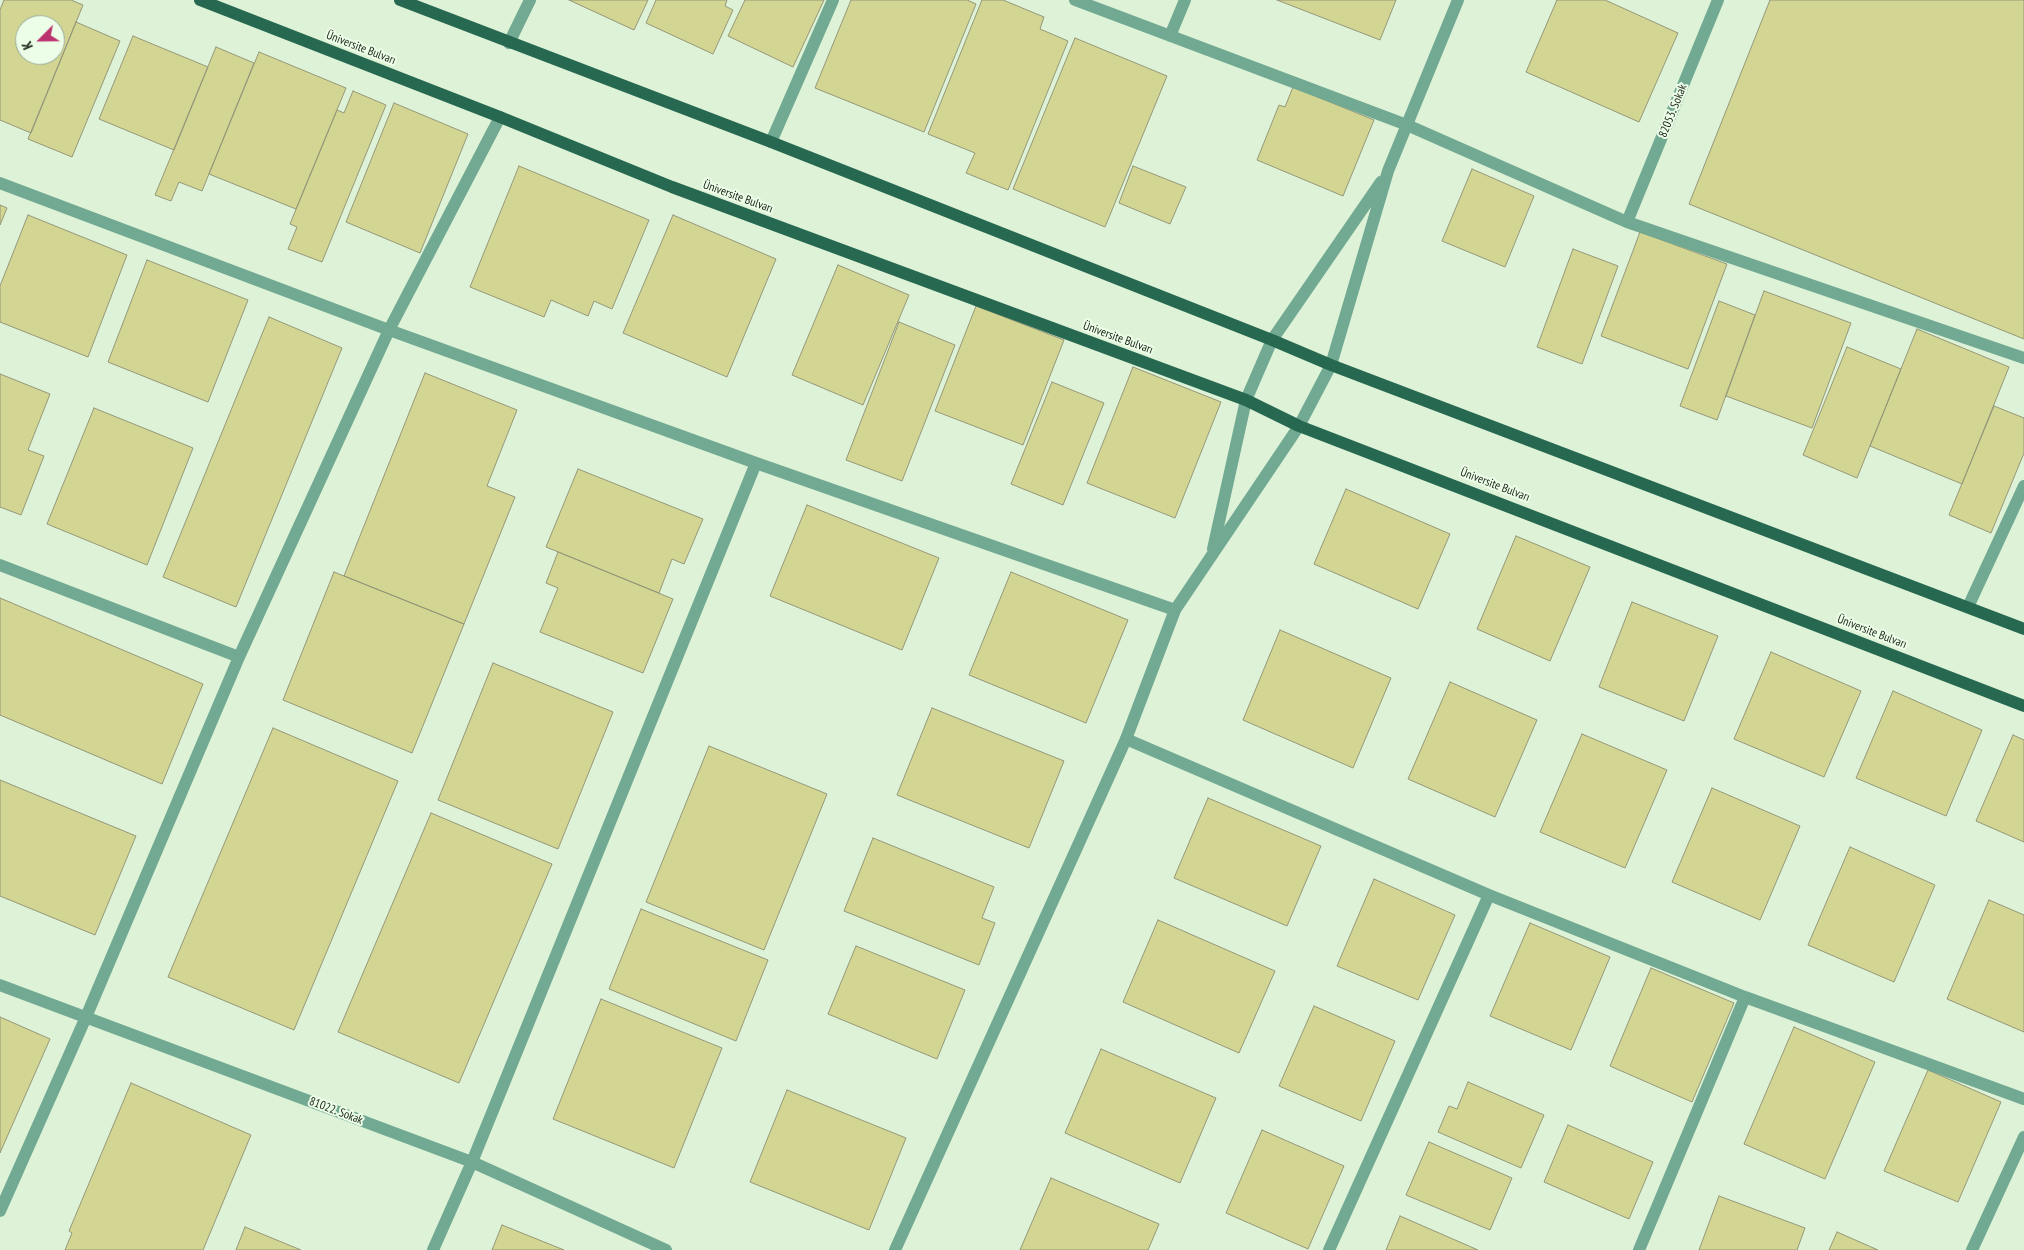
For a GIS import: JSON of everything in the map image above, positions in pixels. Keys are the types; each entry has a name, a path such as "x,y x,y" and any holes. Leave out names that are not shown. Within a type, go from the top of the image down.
{"main road":[{"name":"Üniversite Bulvarı","path":"200,0 500,117 672,187 1246,400 1299,426 2024,706"},
{"path":"400,0 771,142 1331,365 2024,629"}],"street":[{"path":"509,43 530,0"},
{"path":"771,142 833,0"},
{"path":"1075,0 1406,125 1627,222 2024,358"},
{"path":"1170,36 1185,0"},
{"path":"895,1250 1126,739 1175,610 1299,426 1331,365 1388,171 1458,0"},
{"name":"82053. Sokak","path":"1627,222 1718,0"},
{"path":"0,1211 86,1017 239,657 390,330 500,117"},
{"path":"1211,556 1246,400 1272,340 1388,171"},
{"path":"0,183 390,330 756,463 1175,610"},
{"path":"433,1250 472,1162 756,463"},
{"path":"1968,607 2024,486"},
{"path":"0,565 239,657"},
{"path":"1126,739 1489,895 1745,997 2024,1099"},
{"path":"1329,1250 1489,895"},
{"name":"81022. Sokak","path":"0,985 472,1162 666,1250"},
{"path":"1639,1250 1745,997"},
{"path":"1972,1250 2024,1137"}],"building":[{"path":"4,0 71,0 83,5 65,49 65,15 15,15 15,65 59,65 31,133 0,120 0,10"},
{"path":"569,0 648,0 634,30"},
{"path":"656,0 727,0 725,6 733,10 713,54 646,23"},
{"path":"745,0 824,0 793,67 728,36"},
{"path":"851,0 967,0 976,4 924,132 815,88"},
{"path":"982,0 1003,0 1044,17 1040,29 1068,41 1008,190 966,173 975,153 928,134"},
{"path":"1277,0 1396,0 1380,40"},
{"path":"1557,0 1605,0 1678,33 1639,122 1526,72"},
{"path":"1770,0 2024,0 2024,339 1689,204"},
{"path":"76,22 120,41 72,157 28,139 58,65 65,65 65,49"},
{"path":"133,36 208,67 174,150 99,119"},
{"path":"1075,38 1167,76 1105,227 1013,189"},
{"path":"216,47 254,63 202,191 179,182 171,201 155,195"},
{"path":"259,52 346,88 296,209 209,174"},
{"path":"1293,87 1374,120 1343,196 1257,160 1279,105 1285,107"},
{"path":"353,91 386,105 322,262 288,249 297,227 290,224 337,110 344,113"},
{"path":"394,103 468,134 420,253 346,222"},
{"path":"519,166 649,220 612,309 594,301 588,316 551,300 544,317 470,287"},
{"path":"1133,166 1186,187 1170,224 1119,203"},
{"path":"1472,169 1534,196 1505,267 1442,241"},
{"path":"0,205 7,208 0,225"},
{"path":"28,215 127,255 88,357 0,322 0,286"},
{"path":"673,215 776,259 727,377 623,333"},
{"path":"1640,232 1727,264 1688,369 1601,336"},
{"path":"1573,249 1618,266 1582,364 1537,347"},
{"path":"147,260 248,300 208,402 108,362"},
{"path":"838,265 909,295 863,405 792,375"},
{"path":"1764,291 1851,323 1812,428 1726,396"},
{"path":"1719,301 1755,315 1717,420 1680,406"},
{"path":"976,306 1064,340 1023,445 935,411"},
{"path":"269,317 342,348 236,607 163,577"},
{"path":"899,322 955,345 902,481 846,460"},
{"path":"1917,329 2009,367 1962,484 1870,446"},
{"path":"1847,347 1901,369 1857,478 1803,455"},
{"path":"1133,367 1221,402 1175,518 1087,483"},
{"path":"425,373 517,410 487,486 515,497 464,624 344,576"},
{"path":"0,374 50,394 28,450 44,456 21,515 0,507"},
{"path":"1052,382 1104,403 1063,505 1011,484"},
{"path":"1994,406 2024,418 2024,453 1991,533 1949,515"},
{"path":"94,408 193,448 147,565 47,524"},
{"path":"578,469 703,519 684,564 672,559 659,593 546,547"},
{"path":"1346,489 1450,534 1418,609 1314,564"},
{"path":"807,505 939,558 902,650 770,596"},
{"path":"1516,536 1590,567 1550,661 1477,629"},
{"path":"558,552 673,599 643,673 540,632 558,588 546,583"},
{"path":"334,572 464,624 412,753 283,700"},
{"path":"1011,572 1128,620 1086,723 969,675"},
{"path":"0,598 203,684 162,784 0,715"},
{"path":"1632,602 1718,636 1684,721 1599,687"},
{"path":"1280,630 1391,678 1353,768 1243,720"},
{"path":"1771,652 1861,691 1824,777 1734,739"},
{"path":"493,663 613,712 558,849 438,800"},
{"path":"1450,682 1537,720 1495,817 1408,779"},
{"path":"1893,691 1982,730 1946,816 1856,778"},
{"path":"932,708 1064,761 1029,848 897,795"},
{"path":"273,728 398,781 294,1030 168,977"},
{"path":"1582,734 1667,770 1625,868 1540,832"},
{"path":"2013,735 2024,740 2024,842 1976,821"},
{"path":"709,746 827,794 764,950 646,902"},
{"path":"0,780 136,836 95,935 0,896"},
{"path":"1712,788 1800,826 1760,920 1672,882"},
{"path":"1208,798 1321,846 1287,926 1174,878"},
{"path":"431,813 552,864 459,1083 338,1032"},
{"path":"873,838 994,887 982,918 995,923 979,965 844,911"},
{"path":"1850,847 1935,885 1894,982 1808,945"},
{"path":"1374,879 1455,915 1418,1000 1337,966"},
{"path":"1989,900 2024,915 2024,1032 1947,999"},
{"path":"641,909 768,960 736,1041 609,989"},
{"path":"1158,920 1275,971 1239,1053 1123,1002"},
{"path":"1530,923 1610,957 1571,1050 1490,1016"},
{"path":"856,946 965,990 937,1059 828,1014"},
{"path":"1651,968 1734,1003 1692,1102 1610,1066"},
{"path":"601,999 722,1048 674,1168 553,1119"},
{"path":"1314,1006 1395,1041 1361,1121 1279,1086"},
{"path":"0,1017 50,1039 0,1153"},
{"path":"1794,1027 1875,1062 1825,1179 1744,1144"},
{"path":"1101,1049 1216,1098 1180,1183 1065,1133"},
{"path":"1928,1070 2001,1102 1958,1202 1884,1171"},
{"path":"1468,1082 1544,1115 1521,1168 1438,1132 1449,1106 1457,1109"},
{"path":"131,1083 251,1135 203,1250 65,1250 72,1233 69,1231"},
{"path":"787,1090 906,1138 869,1230 750,1182"},
{"path":"1568,1125 1653,1162 1629,1219 1544,1182"},
{"path":"1262,1130 1344,1166 1308,1249 1226,1213"},
{"path":"1429,1142 1512,1178 1490,1230 1406,1195"},
{"path":"1051,1178 1159,1224 1148,1250 1020,1250"},
{"path":"1719,1196 1805,1228 1797,1250 1699,1250"},
{"path":"1400,1216 1478,1250 1386,1250"},
{"path":"502,1225 564,1250 492,1250"},
{"path":"245,1227 301,1250 236,1250"},
{"path":"1837,1232 1878,1250 1829,1250"}]}
